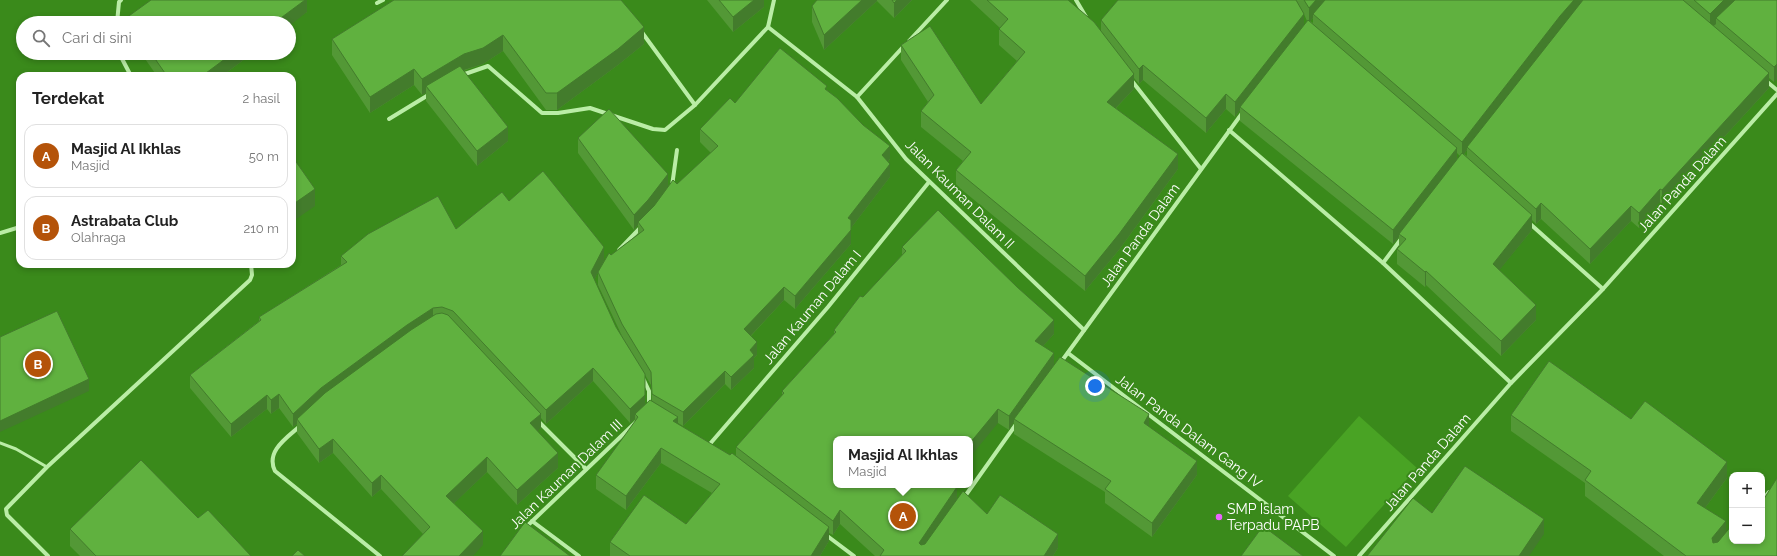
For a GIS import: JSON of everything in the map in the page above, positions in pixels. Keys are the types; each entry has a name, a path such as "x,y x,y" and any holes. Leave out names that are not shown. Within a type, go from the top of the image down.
{"street":[{"path":"118,16 119,2 121,0"},
{"path":"377,3 383,0"},
{"path":"455,79 466,73 488,66 542,113 558,113 590,108 653,129 665,130 695,105 768,27 774,0"},
{"path":"857,97 947,0"},
{"path":"1076,0 1088,20"},
{"name":"Jalan Kauman Dalam II","path":"768,27 857,97 906,159 1084,330"},
{"path":"638,28 695,105"},
{"path":"123,60 129,72"},
{"path":"1759,75 1777,90"},
{"path":"1129,77 1201,169"},
{"path":"389,119 432,93"},
{"name":"Jalan Panda Dalam","path":"1359,556 1511,383 1603,289 1777,94"},
{"name":"Jalan Panda Dalam","path":"1059,365 1229,130 1248,106"},
{"path":"1229,130 1383,262 1511,383"},
{"path":"671,190 677,150"},
{"name":"Jalan Kauman Dalam I","path":"710,445 828,307 929,182"},
{"path":"1526,220 1603,289"},
{"path":"613,256 646,222"},
{"path":"0,233 16,228"},
{"path":"1383,262 1403,238"},
{"path":"48,556 8,516 5,510 47,467 250,280 252,275 251,268"},
{"name":"Jalan Panda Dalam Gang IV","path":"1068,353 1334,556"},
{"path":"638,370 649,391 649,410"},
{"path":"533,416 586,469"},
{"path":"973,484 1022,416"},
{"path":"306,421 277,447 272,457 275,471 380,556"},
{"name":"Jalan Kauman Dalam III","path":"521,533 586,469 638,421"},
{"path":"703,441 716,450"},
{"path":"958,505 970,488"},
{"path":"1765,497 1771,490"},
{"path":"532,522 579,556"},
{"path":"824,533 854,556"}],"lane":[{"path":"0,443 16,449 47,467"}],"green space":[{"path":"1359,416 1417,468 1346,547 1288,496"}],"building":[{"path":"151,0 305,0 283,16 129,16"},
{"path":"394,0 621,0 644,27 618,49 557,93 546,93 503,35 483,48 464,54 422,79 414,69 370,97 332,39"},
{"path":"719,0 754,0 733,17"},
{"path":"817,0 862,0 824,35 812,6"},
{"path":"987,0 1068,0 1094,22 1134,74 1107,102 1178,154 1119,234 1085,276 956,170 971,152 921,111 934,95 901,45 930,26 981,104 1025,52 999,29 1008,19"},
{"path":"1118,0 1296,0 1304,14 1235,102 1226,94 1206,118 1143,65 1139,69 1101,20"},
{"path":"1304,0 1316,0 1309,8"},
{"path":"1325,0 1574,0 1462,142 1313,14"},
{"path":"1583,0 1683,0 1769,73 1662,190 1660,189 1639,213 1631,206 1590,249 1541,203 1536,209 1467,147"},
{"path":"1694,0 1724,0 1710,14"},
{"path":"1735,0 1777,0 1777,64 1774,67 1716,18"},
{"path":"1308,20 1457,148 1393,230 1240,107"},
{"path":"780,48 827,86 825,89 837,98 863,125 890,146 882,155 890,164 848,218 851,220 851,230 795,296 784,287 744,329 757,342 750,350 754,355 731,377 725,371 683,412 652,394 651,372 622,324 598,272 609,253 611,255 644,230 638,222 654,206 673,180 677,184 718,146 700,129 730,98 735,103"},
{"path":"156,60 224,60 207,72 164,72"},
{"path":"460,66 508,127 477,151 426,86"},
{"path":"609,109 668,174 648,200 634,215 578,138"},
{"path":"1462,153 1532,215 1493,264 1536,305 1501,341 1426,271 1425,272 1397,249 1406,239 1399,234"},
{"path":"296,162 315,189 296,202"},
{"path":"543,171 604,247 591,272 616,327 645,374 645,395 630,409 593,368 546,410 453,311 442,307 433,308 407,325 321,388 293,414 279,394 271,400 267,395 231,424 190,375 261,320 259,317 347,262 341,256 368,234 438,196 456,229 502,192 509,201"},
{"path":"938,210 1017,287 1054,320 1035,341 1054,353 1009,416 998,409 973,439 973,436 833,436 833,488 956,488 919,543 921,545 925,544 963,491 987,514 1000,495 1058,534 1044,556 880,556 884,550 840,510 833,521 736,447 784,393 782,391 836,332 834,330 860,296 863,297 906,251 902,247"},
{"path":"57,311 89,379 0,421 0,337"},
{"path":"442,313 448,315 541,414 530,423 558,453 517,490 487,457 446,496 483,531 459,556 402,556 430,527 381,475 372,483 333,439 319,449 297,419 325,393 411,330 436,314"},
{"path":"1060,357 1149,414 1144,423 1197,461 1152,523 1105,489 1111,481 1014,419"},
{"path":"1549,361 1631,419 1645,401 1727,462 1697,503 1726,521 1712,538 1713,543 1718,542 1729,529 1729,544 1765,544 1765,497 1777,478 1777,556 1686,556 1585,480 1591,471 1511,415"},
{"path":"650,400 678,417 673,421 730,455 732,453 829,527 811,556 630,556 610,542 644,495 686,524 720,484 661,448 626,496 596,475 638,417 635,414"},
{"path":"141,460 198,518 208,510 251,556 96,556 70,529"},
{"path":"1465,466 1544,519 1519,556 1367,556 1413,498 1432,513"},
{"path":"525,522 570,556 500,556"},
{"path":"1263,526 1303,556 1241,556"},
{"path":"298,550 305,556 292,556"}],"place":[{"name":"Astrabata Club","path":"38,364"},
{"name":"Masjid Al Ikhlas","path":"903,516"},
{"name":"SMP Islam Terpadu PAPB","path":"1219,517"}]}
